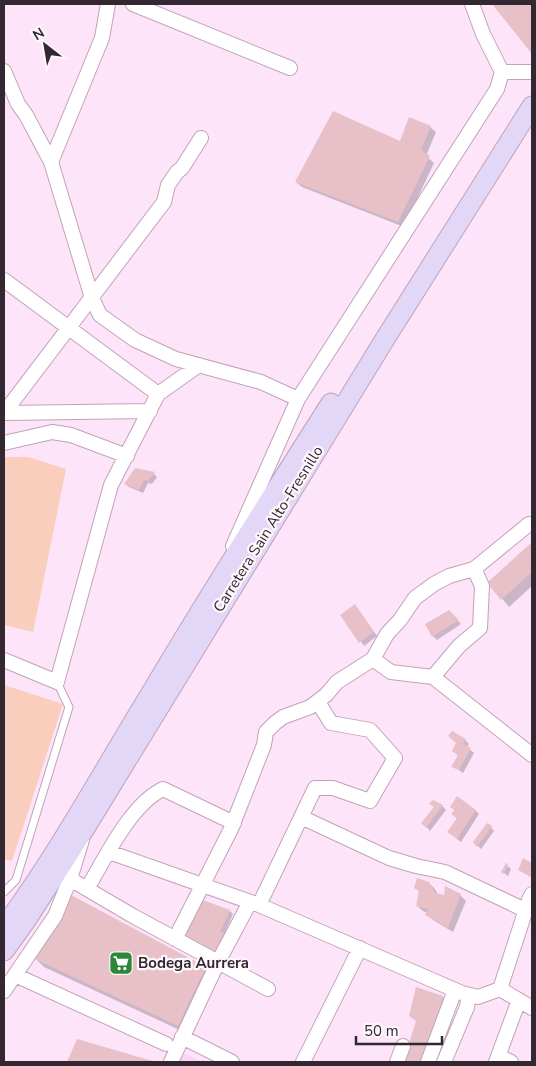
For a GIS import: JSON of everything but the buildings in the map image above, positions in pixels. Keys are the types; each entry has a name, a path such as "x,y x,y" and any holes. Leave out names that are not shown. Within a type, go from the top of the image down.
{"main road":[{"path":"4,927 82,820 217,582 518,110 532,92"},
{"name":"Carretera Sain Alto-Fresnillo","path":"4,951 27,919 82,820 222,603 532,106"}],"street":[{"path":"51,162 102,38 108,4"},
{"path":"134,4 290,68"},
{"path":"222,603 217,582 298,399 498,89 502,72 483,34 472,4"},
{"path":"4,71 18,104 26,115 51,162 92,298 100,315 135,340 176,359 261,382 298,399"},
{"path":"502,72 532,72"},
{"path":"4,94 18,104"},
{"path":"150,411 4,413 164,202 168,185 182,168 201,138"},
{"path":"4,280 158,394"},
{"path":"4,660 57,682 112,485 158,394 199,365"},
{"path":"4,443 52,432 71,435 127,456"},
{"path":"175,939 234,823 264,746 266,732 283,717 310,708 337,682 373,659 387,634 400,620 415,598 449,576 474,569 529,524"},
{"path":"434,676 459,646 480,628 482,586 474,569"},
{"path":"373,659 391,672 434,676 532,755"},
{"path":"170,1062 218,962 254,903 315,788 333,788 370,801 394,758 370,730 331,722 318,702"},
{"path":"87,889 133,815 155,793 163,789 234,823"},
{"path":"301,817 389,858 445,872 525,910"},
{"path":"4,992 55,916 70,879 82,820"},
{"path":"109,852 254,903 469,995 478,997 500,989"},
{"path":"70,879 268,989"},
{"path":"500,989 525,910 532,894"},
{"path":"303,1062 360,948"},
{"path":"15,974 166,1044"},
{"path":"500,989 532,1008"},
{"path":"428,1062 455,990"},
{"path":"444,1062 467,1007 469,995"},
{"path":"502,1060 519,1000"},
{"path":"182,1037 232,1062"},
{"path":"397,1062 403,1046"}],"lane":[{"path":"4,892 16,880 69,707 57,682"}],"shaded area":[{"path":"4,457 28,457 66,469 33,632 4,625"},
{"path":"4,685 63,704 12,861 4,859"},
{"path":"182,1052 202,1062 177,1062"}],"place":[{"name":"Bodega Aurrera","path":"121,963"}]}
